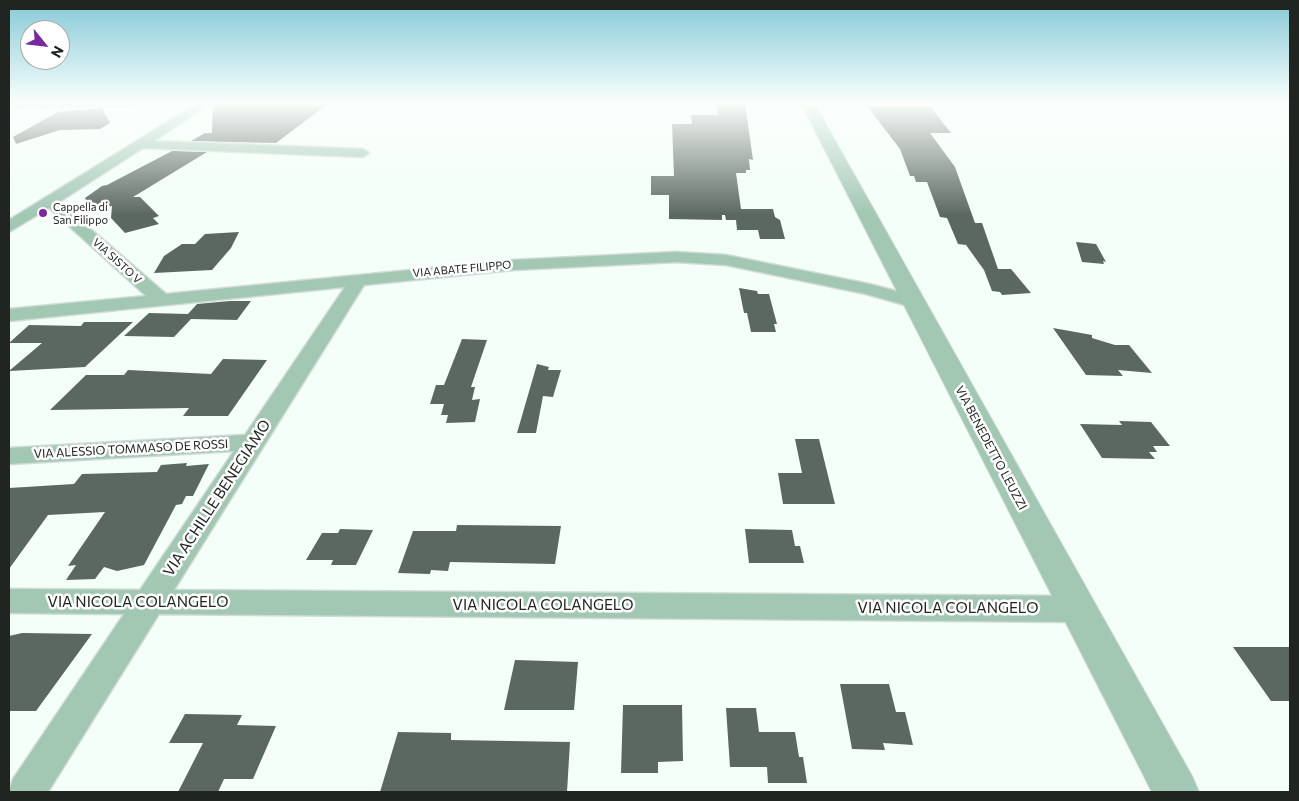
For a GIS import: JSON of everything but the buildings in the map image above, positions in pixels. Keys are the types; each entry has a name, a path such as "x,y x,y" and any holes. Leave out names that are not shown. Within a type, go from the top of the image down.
{"street":[{"path":"9,227 147,140"},
{"name":"VIA BENEDETTO LEUZZI","path":"827,140 1176,792"},
{"path":"141,144 363,153"},
{"name":"VIA SISTO V","path":"50,201 162,300"},
{"name":"VIA ABATE FILIPPO","path":"9,315 512,265 706,258 792,273 912,301"},
{"name":"VIA ACHILLE BENEGIAMO","path":"26,792 359,279"},
{"name":"VIA ALESSIO TOMMASO DE ROSSI","path":"9,456 254,442"},
{"name":"VIA NICOLA COLANGELO","path":"9,602 1078,609"}],"place":[{"name":"Cappella di San Filippo","path":"43,213"}]}
